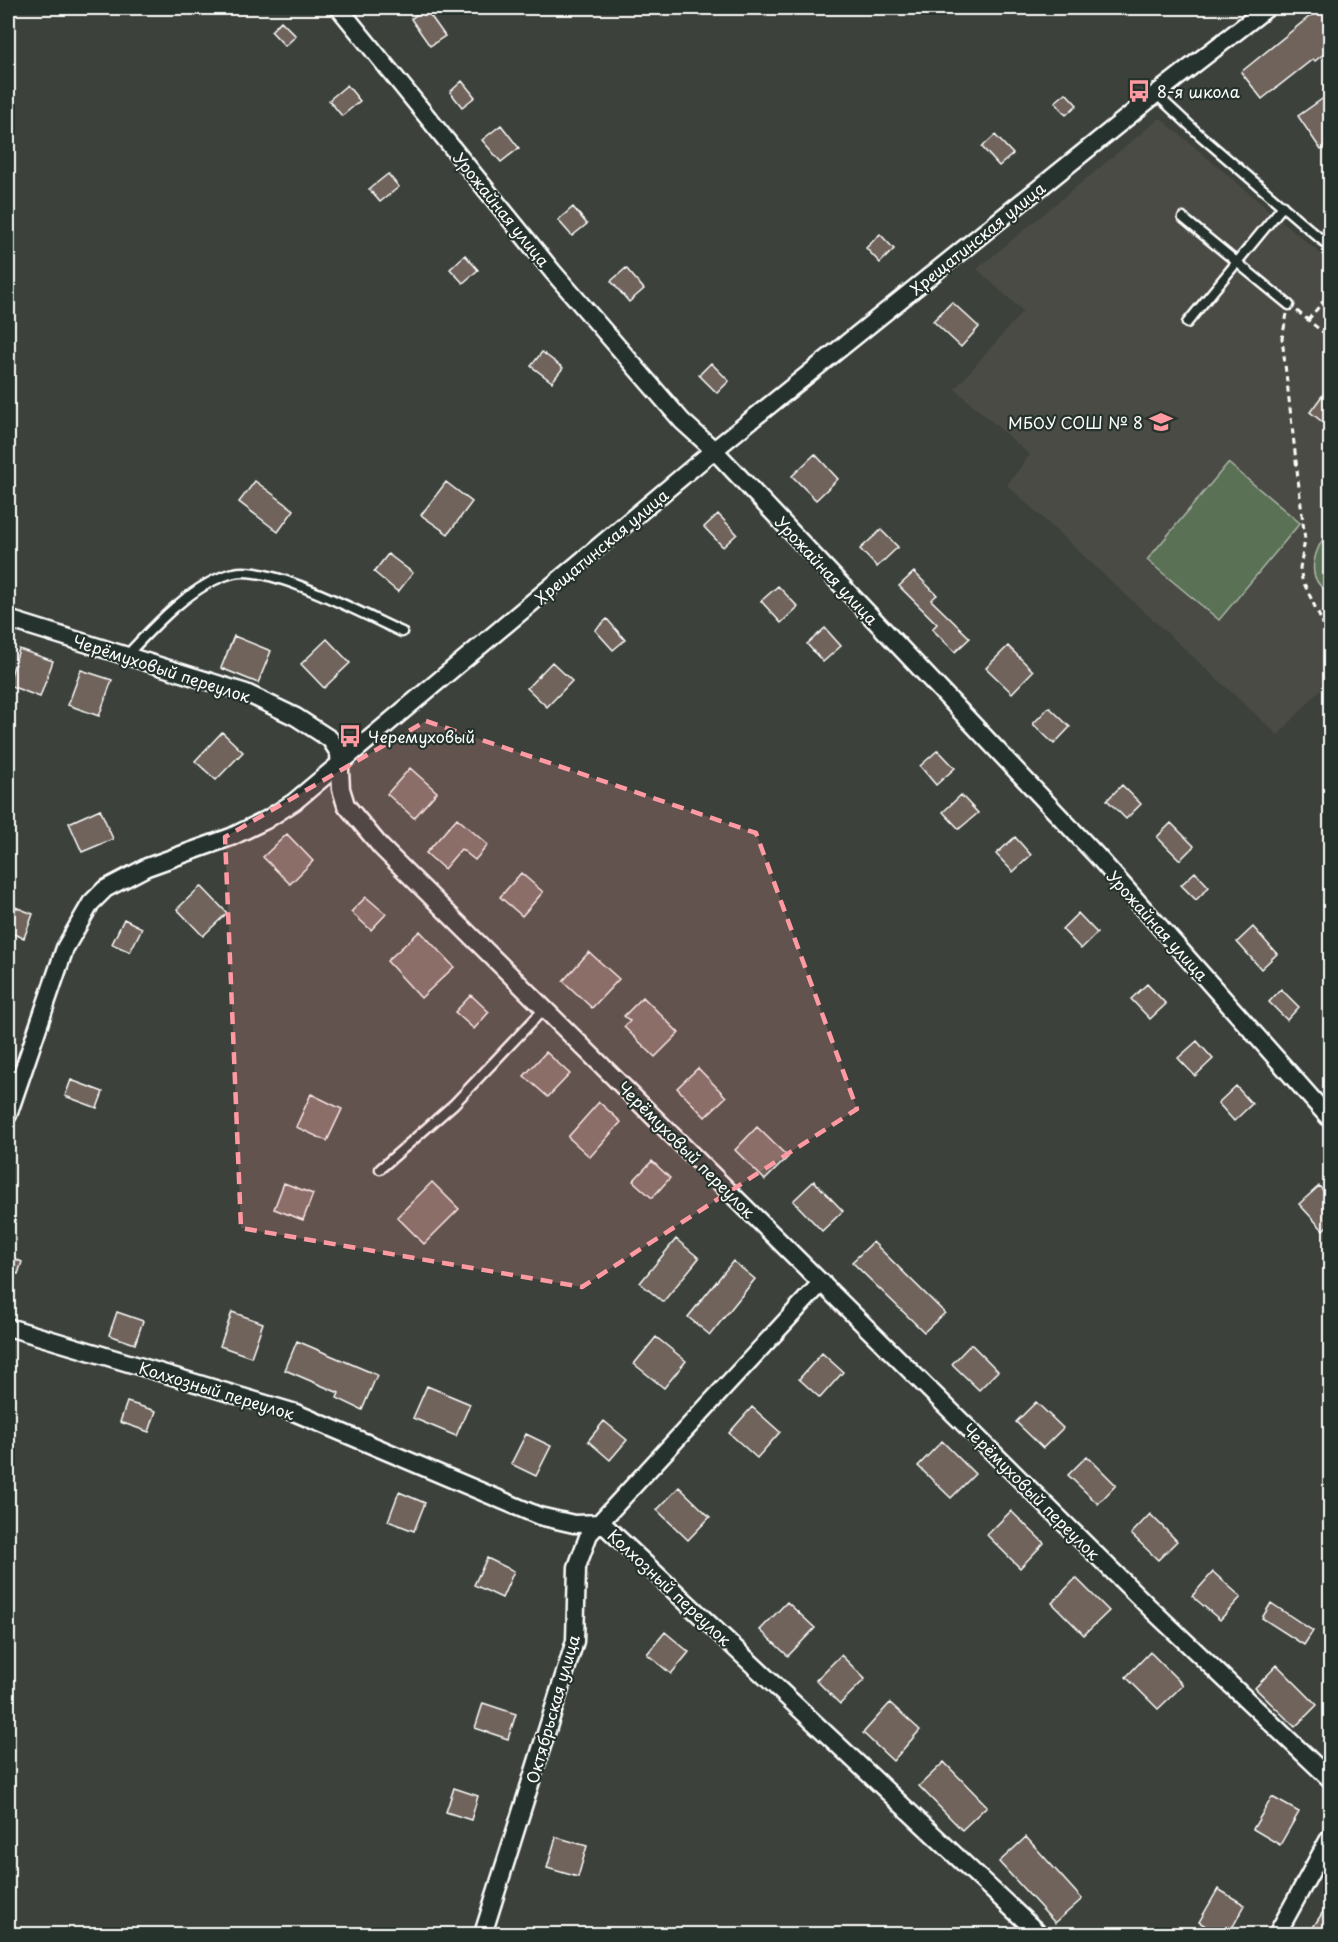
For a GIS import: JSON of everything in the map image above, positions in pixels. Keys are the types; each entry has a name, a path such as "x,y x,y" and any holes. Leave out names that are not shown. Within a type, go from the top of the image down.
{"street":[{"name":"Урожайная улица","path":"339,8 553,272 682,421 714,450 1098,857 1330,1119"},
{"name":"Хрещатинская улица","path":"8,1115 65,948 91,903 105,889 147,867 231,837 266,820 340,766 714,450 1156,94 1267,8"},
{"name":"Черёмуховый переулок","path":"8,619 246,693 296,717 330,739 339,753 341,789 346,805 360,824 1149,1607 1330,1779"},
{"name":"Октябрьская улица","path":"483,1935 575,1641 577,1567 581,1550 589,1534 602,1523 822,1282"},
{"name":"Колхозный переулок","path":"8,1327 296,1413 539,1516 574,1524 602,1523 1039,1935"},
{"path":"1277,1935 1330,1837"}],"lane":[{"path":"1156,94 1330,247"},
{"path":"1187,323 1283,206"},
{"path":"1183,218 1289,305"},
{"path":"125,657 159,621 204,586 235,572 281,578 402,632"},
{"path":"380,1169 454,1104 545,1008"}],"path":[{"path":"1308,320 1330,293"},
{"path":"1330,338 1289,305 1282,338 1303,510 1305,540 1300,568 1306,590 1324,622 1330,639"}],"highlighted area":[{"path":"426,721 756,833 857,1109 582,1287 241,1228 225,837"}],"shaded area":[{"name":"МБОУ СОШ № 8","path":"1160,118 1330,262 1330,679 1278,735 1007,485 1030,455 955,389 1023,311 977,269"}],"green space":[{"path":"1228,463 1300,523 1219,620 1147,560"},
{"path":"1330,529 1330,593 1321,587 1316,579 1314,562 1320,545"}],"building":[{"path":"425,8 445,36 430,46 411,19"},
{"path":"1320,8 1330,8 1330,49 1315,61 1313,59 1262,99 1241,72"},
{"path":"281,21 296,36 285,46 271,31"},
{"path":"462,81 475,97 462,107 450,92"},
{"path":"347,85 360,101 342,116 329,100"},
{"path":"1066,93 1077,105 1066,115 1055,102"},
{"path":"1325,97 1330,105 1330,144 1321,150 1298,116"},
{"path":"501,125 519,148 501,162 482,140"},
{"path":"995,135 1013,154 999,166 982,147"},
{"path":"388,174 399,187 380,202 369,189"},
{"path":"573,207 587,224 572,236 558,220"},
{"path":"880,234 894,249 880,263 866,248"},
{"path":"465,255 478,270 463,283 450,269"},
{"path":"626,268 644,289 629,302 611,281"},
{"path":"952,302 979,327 961,347 933,321"},
{"path":"542,352 563,368 552,382 531,366"},
{"path":"711,363 729,381 717,393 699,375"},
{"path":"1330,385 1330,416 1325,424 1310,412"},
{"path":"815,454 838,479 816,500 792,476"},
{"path":"255,481 294,510 278,532 239,502"},
{"path":"446,482 472,502 448,534 421,515"},
{"path":"718,514 737,534 723,547 704,527"},
{"path":"881,530 898,547 877,567 860,549"},
{"path":"388,554 413,573 398,592 374,572"},
{"path":"914,572 937,595 931,600 970,638 955,652 932,629 937,624 899,586"},
{"path":"778,586 798,607 781,623 761,601"},
{"path":"607,619 625,640 613,650 595,630"},
{"path":"825,628 841,646 823,662 807,644"},
{"path":"234,636 271,651 258,683 221,668"},
{"path":"327,639 350,663 324,688 301,664"},
{"path":"1008,646 1033,671 1012,693 986,668"},
{"path":"19,649 53,661 40,697 8,685"},
{"path":"552,662 572,681 547,707 527,688"},
{"path":"81,670 112,680 99,716 68,705"},
{"path":"1049,707 1070,727 1054,744 1033,724"},
{"path":"222,732 243,752 216,780 195,761"},
{"path":"938,750 955,768 936,785 920,766"},
{"path":"410,768 437,792 414,818 387,794"},
{"path":"1122,785 1141,804 1126,819 1107,800"},
{"path":"961,795 978,813 959,829 943,812"},
{"path":"100,809 113,839 82,852 69,823"},
{"path":"457,818 488,845 475,860 461,849 444,869 426,853"},
{"path":"1171,823 1194,846 1180,860 1157,837"},
{"path":"287,834 313,861 290,884 263,857"},
{"path":"1015,837 1031,855 1013,872 996,854"},
{"path":"1195,872 1209,887 1196,900 1181,885"},
{"path":"521,873 543,892 522,916 500,897"},
{"path":"201,886 227,913 203,936 177,909"},
{"path":"366,897 386,914 371,930 351,912"},
{"path":"15,907 33,914 24,938 8,932"},
{"path":"1078,913 1097,933 1081,949 1062,929"},
{"path":"124,919 142,928 130,952 112,944"},
{"path":"1253,927 1277,954 1261,969 1237,942"},
{"path":"420,931 454,967 421,998 387,961"},
{"path":"589,952 619,979 592,1008 563,981"},
{"path":"1147,984 1166,1004 1150,1019 1131,999"},
{"path":"1281,989 1299,1007 1287,1020 1269,1002"},
{"path":"471,995 489,1012 474,1029 455,1012"},
{"path":"643,997 679,1033 655,1057 624,1027 630,1021 624,1016"},
{"path":"1197,1041 1213,1059 1195,1076 1178,1058"},
{"path":"546,1052 570,1074 548,1097 524,1076"},
{"path":"698,1068 726,1097 705,1117 677,1088"},
{"path":"71,1080 103,1092 97,1108 65,1096"},
{"path":"1236,1086 1252,1104 1234,1121 1218,1103"},
{"path":"311,1094 342,1109 327,1141 296,1127"},
{"path":"599,1102 621,1122 590,1157 568,1137"},
{"path":"757,1127 788,1157 765,1180 735,1150"},
{"path":"652,1161 670,1178 652,1198 633,1181"},
{"path":"814,1181 843,1211 822,1231 793,1201"},
{"path":"432,1182 459,1209 424,1244 397,1217"},
{"path":"284,1183 313,1194 303,1220 274,1209"},
{"path":"1319,1186 1330,1198 1330,1223 1323,1230 1299,1204"},
{"path":"676,1239 699,1258 663,1302 640,1283"},
{"path":"873,1242 945,1313 924,1332 852,1262"},
{"path":"8,1256 22,1262 18,1274 8,1271"},
{"path":"733,1261 755,1279 710,1335 688,1317"},
{"path":"117,1312 143,1321 135,1344 109,1335"},
{"path":"232,1312 263,1323 251,1357 220,1346"},
{"path":"656,1337 686,1361 664,1388 634,1364"},
{"path":"297,1341 377,1375 362,1410 337,1398 339,1393 285,1370"},
{"path":"971,1344 998,1371 979,1390 952,1364"},
{"path":"822,1353 843,1372 820,1398 799,1379"},
{"path":"427,1386 470,1404 456,1436 413,1418"},
{"path":"127,1402 156,1411 149,1432 120,1422"},
{"path":"1036,1402 1063,1428 1043,1448 1016,1422"},
{"path":"752,1407 780,1432 757,1458 729,1433"},
{"path":"604,1421 627,1440 610,1460 588,1441"},
{"path":"526,1434 551,1446 536,1476 511,1464"},
{"path":"942,1441 975,1474 951,1498 918,1466"},
{"path":"1087,1456 1116,1485 1098,1504 1068,1475"},
{"path":"679,1487 710,1517 688,1540 657,1510"},
{"path":"399,1492 425,1503 414,1531 388,1521"},
{"path":"1011,1511 1044,1543 1020,1568 987,1535"},
{"path":"1150,1514 1177,1541 1158,1560 1131,1534"},
{"path":"487,1558 514,1571 502,1598 474,1585"},
{"path":"1213,1572 1241,1597 1220,1620 1192,1596"},
{"path":"1076,1578 1109,1611 1084,1635 1052,1603"},
{"path":"787,1602 815,1628 788,1656 760,1630"},
{"path":"1271,1603 1313,1631 1304,1645 1262,1618"},
{"path":"665,1632 689,1652 671,1674 647,1654"},
{"path":"1150,1652 1183,1685 1158,1709 1126,1677"},
{"path":"841,1655 865,1679 840,1704 816,1680"},
{"path":"1277,1665 1317,1705 1295,1727 1255,1688"},
{"path":"483,1703 516,1714 508,1739 475,1728"},
{"path":"890,1703 920,1730 893,1761 863,1733"},
{"path":"944,1762 987,1806 962,1830 919,1786"},
{"path":"454,1788 478,1796 471,1820 446,1812"},
{"path":"1272,1797 1299,1812 1280,1845 1253,1829"},
{"path":"556,1837 587,1846 578,1877 547,1868"},
{"path":"1026,1837 1082,1899 1055,1923 999,1862"},
{"path":"1218,1889 1245,1905 1228,1935 1220,1935 1199,1922"},
{"path":"1330,1901 1330,1935 1308,1935"}],"place":[{"name":"8-я школа","path":"1139,91"},
{"name":"МБОУ СОШ № 8","path":"1161,422"},
{"name":"Черемуховый","path":"350,736"}]}
